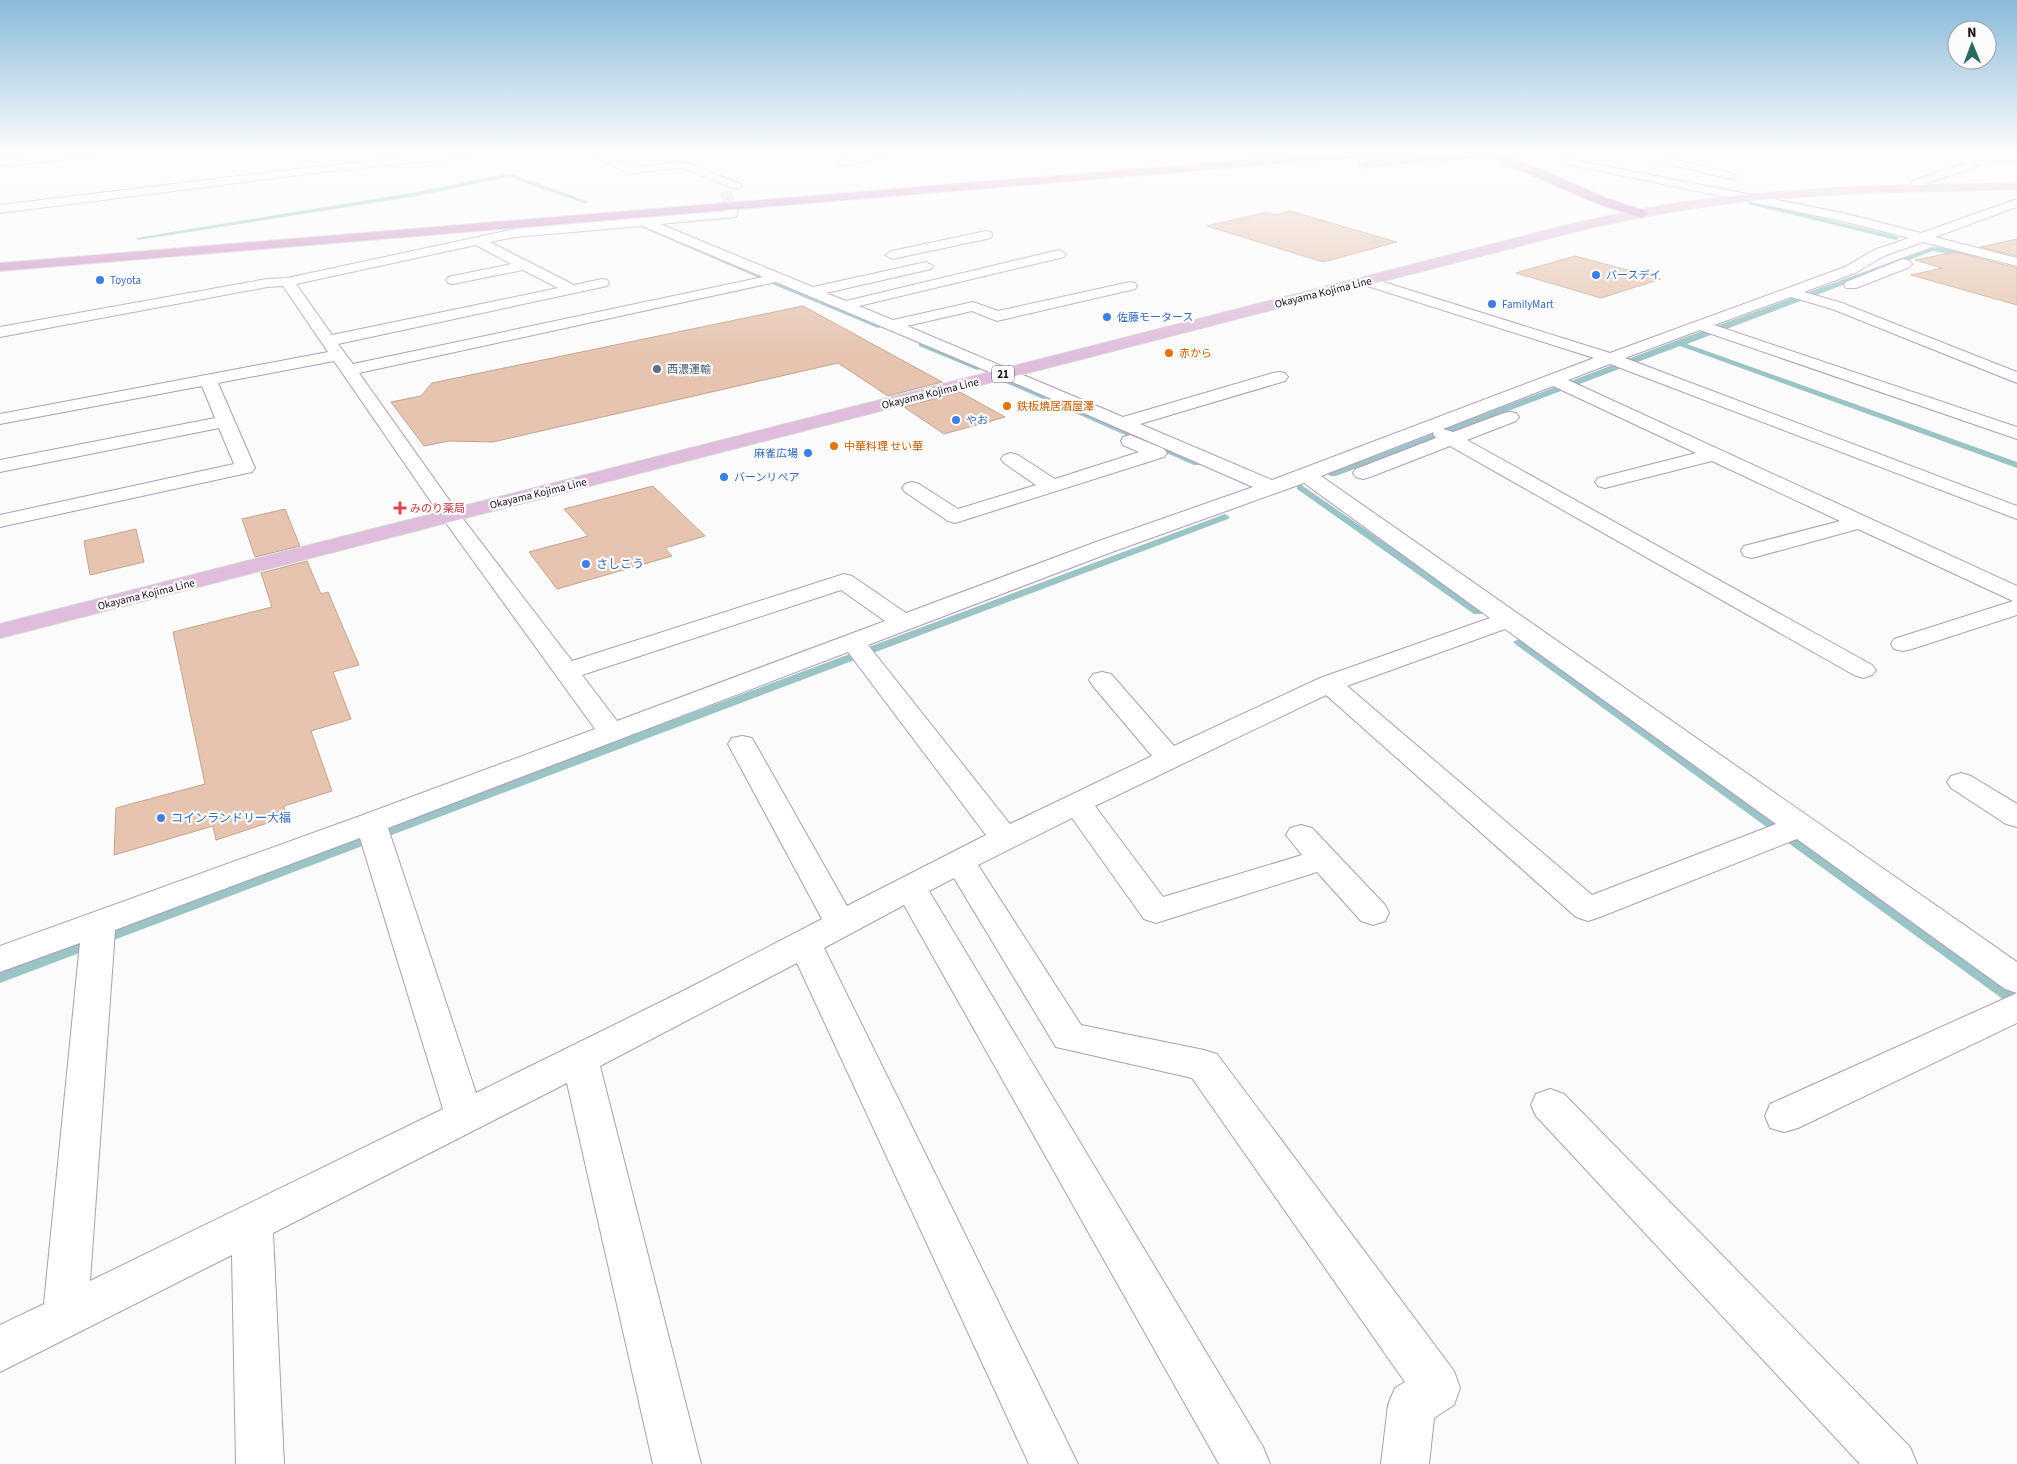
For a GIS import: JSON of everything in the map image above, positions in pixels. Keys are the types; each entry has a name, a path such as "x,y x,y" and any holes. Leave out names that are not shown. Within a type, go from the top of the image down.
{"highway":[{"path":"0,258 452,220"},
{"path":"0,267 553,220"}],"main road":[{"name":"Okayama Kojima Line","path":"0,631 1547,234 1612,220"}],"street":[{"path":"0,332 267,283 287,282 515,233 650,220"},
{"path":"1855,220 2017,262"},
{"path":"1801,298 1850,270 1922,238 1970,220"},
{"path":"641,221 772,279 810,292 891,325 1122,423 1157,453 955,517 912,488"},
{"path":"883,257 986,235"},
{"path":"478,241 571,289"},
{"path":"842,306 1059,254"},
{"path":"1551,401 1566,385 1618,369 1712,329 1905,264 1882,256"},
{"path":"810,292 942,263"},
{"path":"453,280 525,265"},
{"path":"0,419 339,355 808,273"},
{"path":"1366,281 1618,369 2017,513"},
{"path":"287,282 450,515 612,733"},
{"path":"339,355 571,289 602,283"},
{"path":"891,325 973,306 996,316 1130,286"},
{"path":"1801,298 2017,378"},
{"path":"1801,298 2017,386"},
{"path":"1700,343 1712,329 1742,327"},
{"path":"1712,329 2017,433"},
{"path":"1324,488 1439,433 1566,385 1662,358"},
{"path":"1122,423 1279,377"},
{"path":"987,378 1270,487"},
{"path":"0,521 245,468 208,380"},
{"path":"1566,385 2017,595"},
{"path":"0,959 98,933 374,831 612,733 860,648 904,623 1270,487 1439,433 1524,411"},
{"path":"0,466 225,421"},
{"path":"1439,433 1863,670"},
{"path":"1605,482 1716,454"},
{"path":"1010,459 1052,486"},
{"path":"1306,475 1509,619 1789,831 2014,988 1784,1116"},
{"path":"1752,551 1861,522"},
{"path":"567,671 844,581 904,623"},
{"path":"1903,644 2017,607"},
{"path":"0,1349 580,1059 960,861 1077,803 1329,684 1509,619"},
{"path":"860,648 1005,839"},
{"path":"1102,680 1170,760"},
{"path":"1329,684 1588,909 1789,831"},
{"path":"742,744 841,924"},
{"path":"1960,782 2017,817"},
{"path":"1077,803 1156,911 1324,859"},
{"path":"374,831 465,1117"},
{"path":"1301,835 1373,913"},
{"path":"960,861 1069,1037 1204,1065 1438,1388 1412,1405 1405,1464"},
{"path":"910,887 1246,1464"},
{"path":"65,1317 98,933"},
{"path":"805,943 1054,1464"},
{"path":"580,1059 677,1464"},
{"path":"1550,1106 1893,1464"},
{"path":"252,1224 260,1464"}],"building":[{"path":"1231,220 1322,220 1397,242 1323,262 1207,226"},
{"path":"2017,239 2017,256 1980,247"},
{"path":"1955,252 2017,268 2017,305 1911,275 1942,268 1915,260"},
{"path":"1575,256 1661,279 1601,298 1516,273"},
{"path":"803,306 942,382 888,396 838,363 493,442 449,441 424,446 391,402 421,396 432,383"},
{"path":"960,392 1005,417 944,434 904,407"},
{"path":"653,486 705,536 665,548 672,556 557,589 529,552 588,536 564,509"},
{"path":"285,509 300,546 255,557 242,519"},
{"path":"136,529 144,562 90,575 84,541"},
{"path":"307,561 321,594 328,592 359,665 333,672 351,719 311,731 332,791 284,806 286,817 216,840 213,826 114,855 116,808 205,784 173,632 272,607 261,573"}],"waterway":[{"path":"138,238 250,220"},
{"path":"1822,220 1896,238"},
{"path":"641,225 779,285 881,326"},
{"path":"1680,344 1932,249 1971,256"},
{"path":"922,344 980,368"},
{"path":"1333,474 1680,344"},
{"path":"1680,344 2017,465"},
{"path":"1009,381 1197,463"},
{"path":"1300,487 1478,612"},
{"path":"0,977 1225,517"},
{"path":"1519,642 2017,1001"}],"place":[{"name":"バースデイ","path":"1596,275"},
{"name":"Toyota","path":"100,280"},
{"name":"FamilyMart","path":"1492,304"},
{"name":"佐藤モータース","path":"1107,317"},
{"name":"赤から","path":"1169,353"},
{"name":"西濃運輸","path":"657,369"},
{"name":"鉄板焼居酒屋澤","path":"1007,406"},
{"name":"やお","path":"956,420"},
{"name":"中華料理 せい華","path":"834,446"},
{"name":"麻雀広場","path":"808,453"},
{"name":"バーンリペア","path":"724,477"},
{"name":"みのり薬局","path":"400,508"},
{"name":"さしこう","path":"586,564"},
{"name":"コインランドリー大福","path":"161,818"}]}
